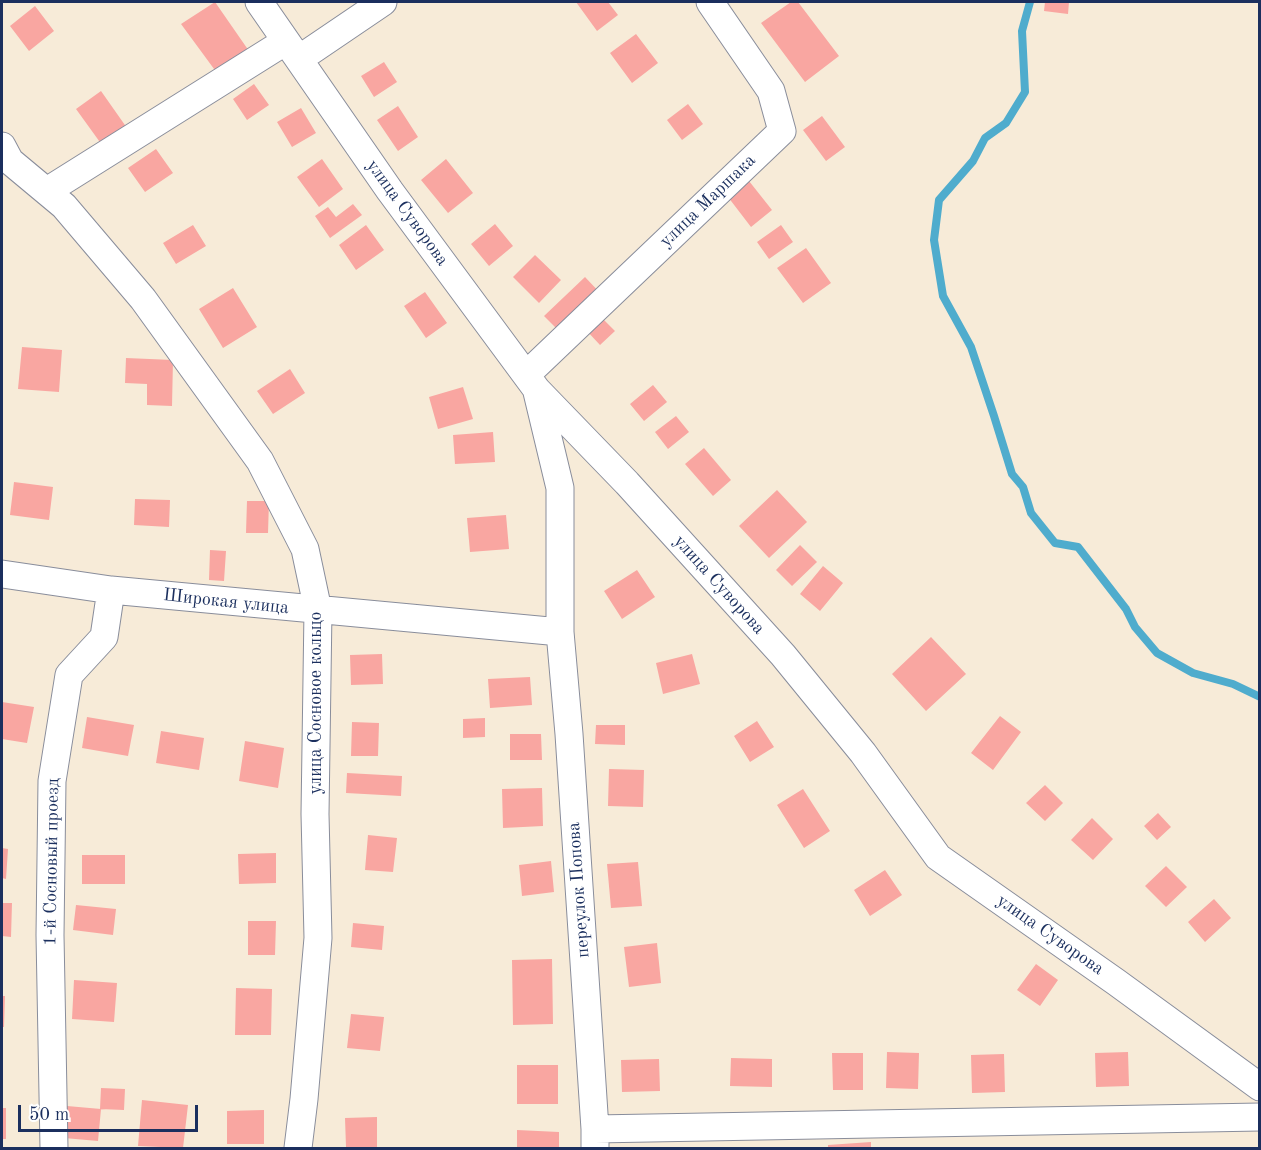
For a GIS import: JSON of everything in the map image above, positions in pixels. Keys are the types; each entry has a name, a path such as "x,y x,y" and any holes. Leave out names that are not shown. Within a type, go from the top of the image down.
{"street":[{"name":"улица Суворова","path":"259,2 390,191 531,383 627,483 783,655 863,753 938,857 1260,1087"},
{"path":"47,192 293,50 383,2"},
{"name":"улица Маршака","path":"531,383 782,131 771,91 710,2"},
{"name":"улица Сосновое кольцо","path":"4,157 64,206 143,298 260,461 305,549 318,610 315,814 318,938 298,1149"},
{"name":"переулок Попова","path":"531,383 560,488 560,632 569,734 595,1139"},
{"name":"Широкая улица","path":"2,574 111,590 560,632"},
{"name":"1-й Сосновый проезд","path":"54,1149 50,935 52,782 69,675 104,637 111,590"},
{"path":"595,1139 1260,1117"}],"building":[{"path":"215,2 249,51 217,73 181,24"},
{"path":"576,2 608,2 618,15 597,31"},
{"path":"791,2 798,2 839,56 805,82 761,23"},
{"path":"1045,2 1069,2 1068,14 1044,11"},
{"path":"35,6 54,31 29,51 10,26"},
{"path":"636,34 658,63 632,83 610,53"},
{"path":"384,62 397,82 374,97 361,76"},
{"path":"254,84 269,105 247,120 233,99"},
{"path":"101,91 127,128 102,145 76,109"},
{"path":"688,104 703,124 682,140 667,120"},
{"path":"398,106 418,137 398,151 377,120"},
{"path":"301,108 316,133 292,147 277,122"},
{"path":"822,116 845,147 826,161 803,130"},
{"path":"156,149 173,173 145,192 128,168"},
{"path":"322,159 343,189 319,207 297,177"},
{"path":"446,159 473,193 448,213 421,180"},
{"path":"749,181 772,210 751,227 728,197"},
{"path":"353,204 362,215 330,238 315,216 328,207 336,217"},
{"path":"495,224 513,246 489,266 471,244"},
{"path":"193,225 206,246 176,264 163,243"},
{"path":"366,225 384,250 356,270 339,245"},
{"path":"781,225 793,242 769,259 757,242"},
{"path":"806,248 831,283 803,303 777,268"},
{"path":"535,255 561,280 539,303 513,277"},
{"path":"585,277 603,296 563,335 544,316"},
{"path":"233,288 257,327 223,348 199,309"},
{"path":"425,292 447,323 426,338 404,306"},
{"path":"600,316 615,331 600,345 586,330"},
{"path":"22,347 62,350 59,392 18,389"},
{"path":"126,358 173,360 172,406 147,405 147,384 125,383"},
{"path":"290,369 305,393 273,414 257,391"},
{"path":"653,385 667,402 644,421 630,404"},
{"path":"463,387 473,419 438,429 429,397"},
{"path":"676,416 689,432 668,449 655,432"},
{"path":"493,432 495,462 455,464 453,435"},
{"path":"704,448 731,480 713,496 685,464"},
{"path":"14,482 53,487 49,520 10,515"},
{"path":"777,490 807,522 769,558 739,526"},
{"path":"135,499 170,500 169,527 134,525"},
{"path":"247,501 269,501 268,533 246,533"},
{"path":"506,515 509,549 470,552 467,518"},
{"path":"800,545 817,562 792,586 776,570"},
{"path":"210,550 226,551 224,581 209,580"},
{"path":"823,566 843,583 820,611 800,594"},
{"path":"637,570 655,597 622,619 604,591"},
{"path":"931,637 966,674 926,711 892,674"},
{"path":"382,654 383,684 351,685 350,655"},
{"path":"692,654 700,684 663,694 656,663"},
{"path":"530,677 532,705 490,708 488,679"},
{"path":"2,702 34,707 27,743 2,739"},
{"path":"1000,716 1021,732 993,770 971,753"},
{"path":"87,717 134,725 128,756 82,748"},
{"path":"485,718 485,737 463,738 463,719"},
{"path":"757,721 774,747 750,762 734,736"},
{"path":"352,722 379,723 378,756 351,756"},
{"path":"596,725 625,725 625,745 595,744"},
{"path":"161,731 204,738 199,770 156,763"},
{"path":"510,734 541,734 542,760 510,760"},
{"path":"245,741 284,748 278,788 239,781"},
{"path":"609,769 644,770 643,807 608,806"},
{"path":"347,773 402,776 401,796 346,793"},
{"path":"1045,785 1063,803 1045,821 1026,803"},
{"path":"542,788 543,826 503,828 502,789"},
{"path":"803,789 830,831 804,848 777,805"},
{"path":"1158,813 1171,827 1157,840 1144,826"},
{"path":"1092,818 1113,839 1093,860 1071,840"},
{"path":"368,835 397,838 393,872 365,870"},
{"path":"2,848 8,849 6,879 2,878"},
{"path":"276,853 276,883 239,884 238,854"},
{"path":"82,855 125,855 125,884 82,884"},
{"path":"551,861 554,892 522,896 519,865"},
{"path":"638,862 642,906 611,908 607,864"},
{"path":"1166,866 1187,887 1166,907 1145,886"},
{"path":"885,870 902,895 870,916 854,890"},
{"path":"1214,899 1231,918 1205,942 1188,922"},
{"path":"2,903 12,903 11,937 2,936"},
{"path":"76,905 116,909 113,935 73,930"},
{"path":"248,921 276,921 275,955 248,955"},
{"path":"353,923 384,926 382,950 351,947"},
{"path":"657,943 661,983 629,987 624,947"},
{"path":"552,959 553,1024 513,1025 512,960"},
{"path":"1036,964 1058,980 1040,1006 1017,990"},
{"path":"74,980 117,983 114,1022 72,1019"},
{"path":"236,988 272,989 271,1035 235,1035"},
{"path":"2,996 5,996 4,1027 2,1027"},
{"path":"351,1014 384,1017 380,1051 347,1048"},
{"path":"887,1052 919,1053 918,1089 886,1088"},
{"path":"1128,1052 1129,1086 1096,1087 1095,1053"},
{"path":"832,1053 863,1053 863,1090 833,1090"},
{"path":"1004,1054 1005,1092 972,1093 971,1055"},
{"path":"731,1058 772,1059 772,1087 730,1086"},
{"path":"659,1059 660,1091 622,1092 621,1060"},
{"path":"517,1065 558,1065 558,1104 517,1104"},
{"path":"101,1088 125,1089 124,1110 100,1109"},
{"path":"142,1100 188,1105 183,1148 138,1146"},
{"path":"67,1106 101,1109 98,1141 64,1138"},
{"path":"2,1108 6,1108 6,1139 2,1139"},
{"path":"264,1110 264,1144 227,1144 227,1111"},
{"path":"377,1117 377,1147 346,1147 345,1118"},
{"path":"517,1130 559,1132 559,1148 517,1148"},
{"path":"871,1142 871,1148 828,1148 828,1145"}],"waterway":[{"path":"1030,2 1022,31 1025,92 1006,123 985,138 973,161 939,200 934,240 943,296 971,347 1012,474 1023,487 1031,513 1055,543 1078,547 1126,609 1135,627 1157,653 1193,673 1233,684 1260,697"}]}
